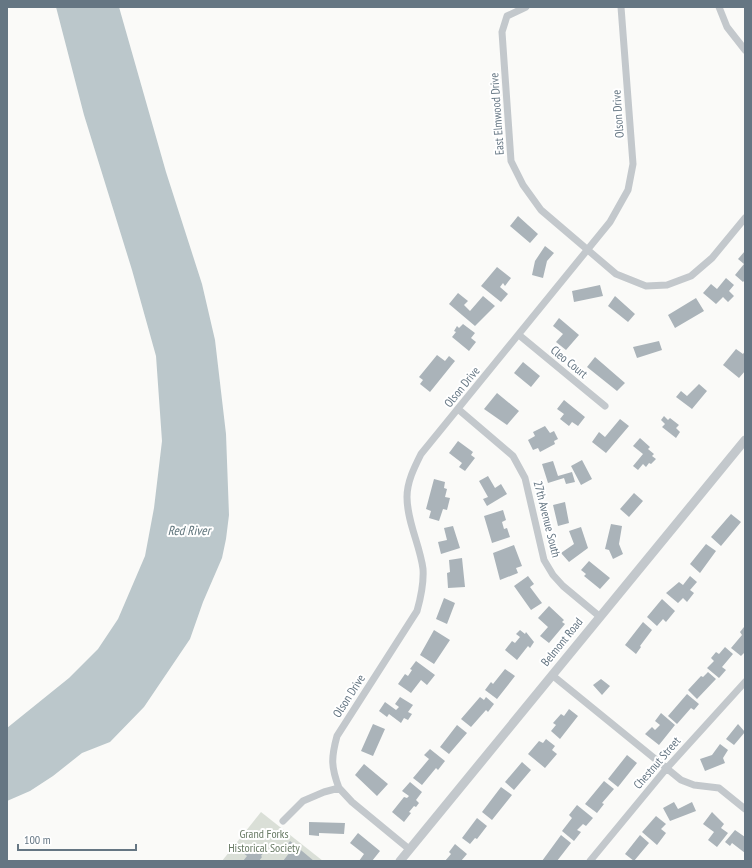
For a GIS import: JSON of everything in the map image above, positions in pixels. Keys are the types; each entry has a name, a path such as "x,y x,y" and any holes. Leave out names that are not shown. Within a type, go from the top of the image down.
{"street":[{"name":"East Elmwood Drive","path":"526,7 507,16 502,32 511,161 522,185 541,210 616,274 646,286 667,285 691,276 712,258 745,218"},
{"name":"Olson Drive","path":"339,788 332,769 332,753 337,736 417,611 422,593 422,569 409,517 407,496 411,475 421,454 610,222 628,190 633,164 621,7"},
{"path":"719,7 727,28 745,50"},
{"name":"Cleo Court","path":"519,335 605,406"},
{"name":"27th Avenue South","path":"458,409 513,456 525,478 544,560 553,575 599,616"},
{"name":"Belmont Road","path":"400,861 599,616 745,440"},
{"path":"552,674 681,780 694,785 719,788 745,809"},
{"name":"Chestnut Street","path":"590,861 666,769 745,682"},
{"path":"283,821 303,801 324,792 339,788 352,802 409,849"}],"green space":[{"name":"Grand Forks Historical Society","path":"261,812 323,861 222,861"}],"water":[{"name":"Red River","path":"56,7 119,7 166,172 202,284 215,340 226,434 229,515 222,558 203,602 190,639 144,707 110,742 82,753 53,776 30,791 7,801 7,728 69,678 98,649 118,619 145,556 154,508 162,441 156,356 132,270 84,115"}],"building":[{"path":"518,216 538,234 530,243 510,226"},
{"path":"545,246 554,253 547,261 543,278 532,275 535,261"},
{"path":"745,251 745,280 743,282 735,275 744,264 738,259"},
{"path":"497,267 511,278 505,286 503,283 500,287 508,294 501,302 481,286"},
{"path":"726,278 734,285 729,291 734,296 728,302 723,297 716,304 703,293 711,284 717,289"},
{"path":"600,285 603,296 574,302 572,291"},
{"path":"458,293 468,301 464,305 470,311 483,296 495,306 475,326 449,304"},
{"path":"615,296 635,314 628,322 608,306"},
{"path":"696,298 704,311 675,328 668,315"},
{"path":"559,318 579,335 566,350 556,342 563,334 553,326"},
{"path":"463,324 475,333 471,338 476,342 469,351 452,337 456,332 454,331 457,326 459,328"},
{"path":"659,341 662,350 637,358 633,347"},
{"path":"736,349 743,354 745,351 745,371 739,378 723,365"},
{"path":"437,355 445,361 449,356 455,361 430,392 420,384 423,380 419,377"},
{"path":"595,357 625,383 617,391 587,367"},
{"path":"523,362 540,376 531,387 514,373"},
{"path":"699,384 707,391 692,409 676,397 681,391 687,396"},
{"path":"497,393 519,411 507,425 484,409"},
{"path":"564,400 585,417 578,426 572,422 569,426 560,419 564,414 557,409"},
{"path":"664,416 668,420 670,418 679,425 676,428 680,432 676,438 662,427 665,424 661,420"},
{"path":"620,419 629,426 606,453 592,442 599,432 605,437"},
{"path":"545,426 550,433 554,431 558,439 554,441 555,444 540,452 538,448 533,450 528,440 535,436 533,432"},
{"path":"640,438 650,447 648,449 654,454 652,456 656,459 651,464 649,463 646,467 643,464 638,470 633,466 643,454 633,446"},
{"path":"458,441 473,452 471,455 475,458 465,471 459,467 462,463 449,453"},
{"path":"582,460 592,479 581,485 571,466"},
{"path":"553,461 558,476 572,472 575,482 566,484 564,478 548,483 542,464"},
{"path":"488,476 495,488 501,484 507,494 487,506 483,499 488,497 479,481"},
{"path":"434,479 445,482 444,488 447,489 445,497 450,498 447,510 443,509 439,521 429,518 431,511 426,509"},
{"path":"634,493 643,501 629,517 620,509"},
{"path":"565,502 569,523 558,526 553,505"},
{"path":"503,510 506,520 502,522 504,529 507,528 510,537 492,543 484,516"},
{"path":"731,514 741,522 721,546 711,537"},
{"path":"611,524 622,526 619,544 623,554 613,559 609,550 605,549"},
{"path":"453,526 460,548 441,554 438,542 447,540 444,528"},
{"path":"581,527 588,548 569,562 561,553 574,544 569,531"},
{"path":"706,544 716,551 700,573 690,564"},
{"path":"514,545 522,566 516,568 518,573 500,580 493,553"},
{"path":"462,558 465,587 448,588 447,573 450,572 449,560"},
{"path":"589,561 610,578 600,589 584,576 586,574 581,570"},
{"path":"528,576 534,584 530,587 542,603 531,610 514,586"},
{"path":"690,576 697,582 690,590 694,593 687,602 683,598 678,603 666,593 679,582 683,585"},
{"path":"444,598 455,603 447,624 436,619"},
{"path":"662,599 675,611 666,622 663,619 657,626 647,617"},
{"path":"549,606 564,620 562,622 565,624 549,643 540,636 548,627 538,618"},
{"path":"643,622 652,630 636,654 625,645"},
{"path":"744,627 745,652 741,656 731,648 742,635 740,632"},
{"path":"434,630 450,640 434,664 420,655"},
{"path":"520,630 525,634 526,632 534,642 530,648 528,646 517,660 505,650 512,641 515,643 520,637 516,634"},
{"path":"725,647 733,654 722,667 726,670 719,678 707,668 714,661 711,658 716,652 719,654"},
{"path":"416,661 435,675 427,685 421,680 411,693 398,684 405,674 408,676 412,670 410,669"},
{"path":"505,669 515,676 497,699 485,690 491,682 493,684"},
{"path":"708,672 716,679 697,699 688,690 701,676 703,677"},
{"path":"601,679 610,686 602,695 593,685"},
{"path":"687,694 699,704 694,710 691,708 677,724 668,716"},
{"path":"400,697 413,705 408,712 412,714 408,720 404,718 401,723 389,714 387,717 379,711 385,702 396,710 399,707 395,704"},
{"path":"480,697 484,700 486,697 494,704 488,712 486,710 471,727 461,719"},
{"path":"569,709 578,716 560,739 551,731 556,725 553,723 561,714 564,716"},
{"path":"661,713 675,725 659,745 645,734 652,727 655,730 660,725 655,721"},
{"path":"373,724 385,729 373,756 361,751"},
{"path":"738,724 745,732 734,745 726,739"},
{"path":"457,725 467,733 449,754 440,747"},
{"path":"546,739 555,746 552,750 557,754 545,768 528,754 539,741 543,743"},
{"path":"720,744 728,750 723,758 725,763 705,771 700,759 712,755"},
{"path":"430,749 445,761 438,770 436,768 422,785 413,778 429,759 424,755"},
{"path":"627,755 637,763 618,787 608,779"},
{"path":"522,762 531,770 514,790 505,782"},
{"path":"364,764 388,784 377,796 355,775"},
{"path":"604,781 614,789 602,803 604,804 597,813 585,804"},
{"path":"410,782 422,792 416,800 419,803 409,812 411,813 404,822 392,812 404,797 407,798 409,796 402,791"},
{"path":"501,787 512,795 492,820 482,812"},
{"path":"674,802 678,809 692,802 696,811 670,821 663,808"},
{"path":"577,805 593,818 586,826 583,824 577,830 581,832 574,841 562,831 572,818 569,815"},
{"path":"712,812 724,824 721,828 728,833 717,847 708,840 714,832 703,824"},
{"path":"656,816 666,824 661,829 666,833 657,845 642,832"},
{"path":"477,818 487,826 477,839 475,838 470,844 462,838"},
{"path":"309,822 345,823 344,834 319,833 319,836 309,835"},
{"path":"735,830 745,837 745,853 732,843 730,846 725,842"},
{"path":"358,833 380,851 372,861 359,861 364,854 350,843"},
{"path":"561,835 571,843 557,861 542,861"},
{"path":"640,835 649,843 634,861 625,854"},
{"path":"290,841 314,861 283,861 290,852 285,848"},
{"path":"256,843 265,851 261,856 262,857 259,861 243,861 247,856 242,852 246,846 251,849"},
{"path":"455,844 467,854 461,861 445,861 451,854 449,852"}]}
